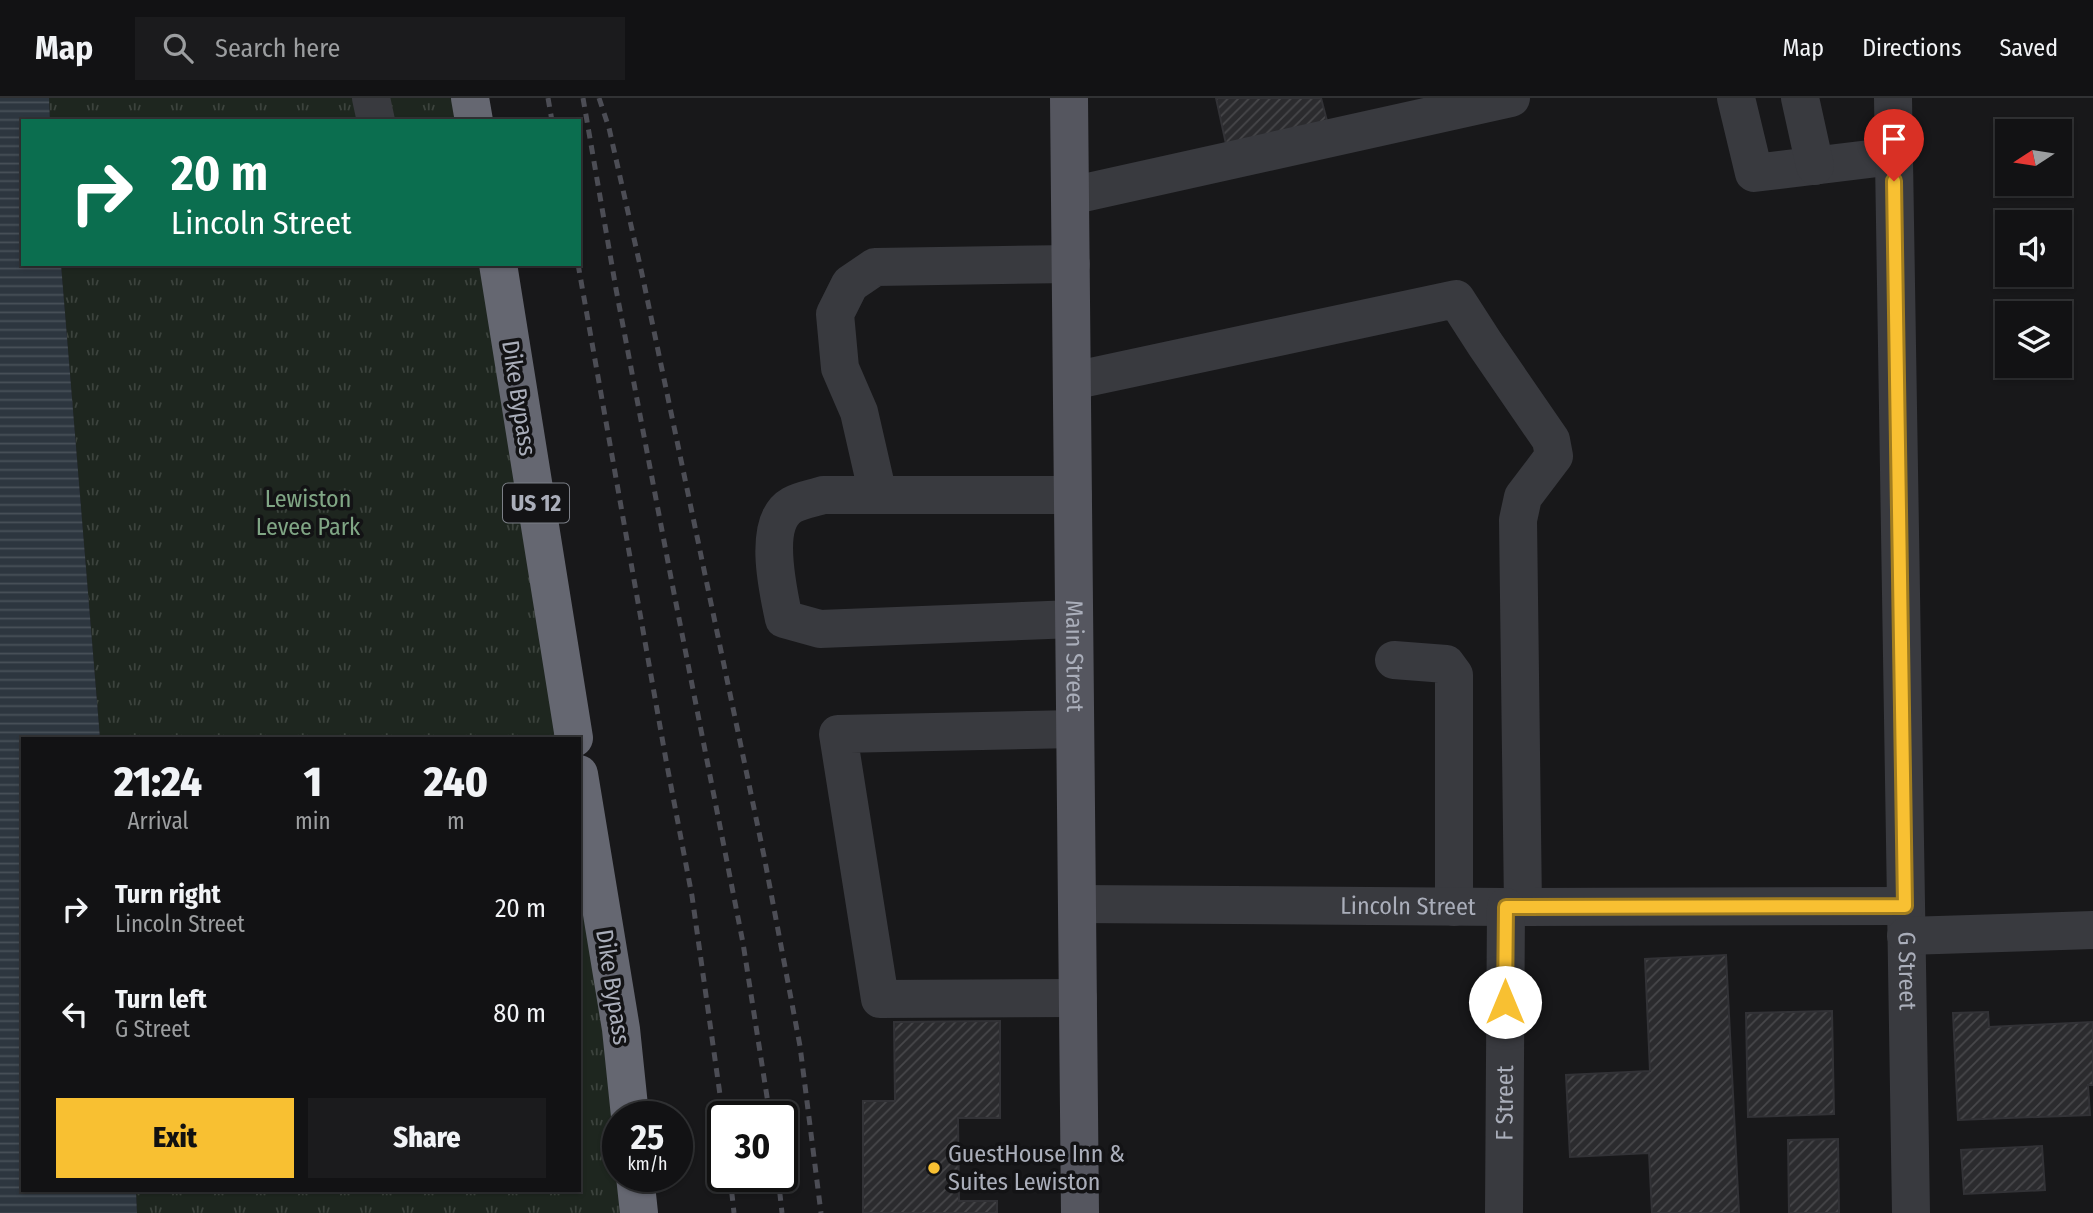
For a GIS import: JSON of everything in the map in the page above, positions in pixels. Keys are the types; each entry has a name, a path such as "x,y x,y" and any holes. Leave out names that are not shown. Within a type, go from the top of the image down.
{"highway":[{"path":"470,98 474,119"},
{"name":"Dike Bypass","path":"497,266 573,737"},
{"name":"Dike Bypass","path":"581,786 621,1029 628,1101"},
{"path":"637,1192 639,1213"}],"main road":[{"name":"Main Street","path":"1069,98 1080,1213"}],"street":[{"path":"371,98 376,119"},
{"path":"1070,196 1511,98"},
{"path":"1736,98 1754,173 1894,156"},
{"path":"1800,98 1815,166"},
{"name":"G Street","path":"1893,98 1911,1213"},
{"path":"878,495 859,412 840,368 835,314 850,284 875,267 1071,264"},
{"name":"F Street","path":"1072,382 1456,299 1551,440 1554,456 1523,497 1518,520 1514,907 1504,1213"},
{"path":"1073,495 823,495 790,506 776,524 775,577 784,618 820,629 1074,619"},
{"path":"1394,660 1446,664 1454,675 1454,907"},
{"path":"1075,729 838,734 880,999 1078,998"},
{"name":"Lincoln Street","path":"1077,904 1514,907 2093,930"}],"green space":[{"path":"49,98 470,98 474,119 50,119"},
{"name":"Lewiston Levee Park","path":"61,266 498,266 574,737 100,737"},
{"path":"581,792 616,1101 602,1101 602,1192 627,1192 639,1213 137,1213 136,1192 581,1192"}],"shaded area":[{"path":"0,98 49,98 50,119 21,119 21,266 61,266 100,737 21,737 21,1192 136,1192 137,1213 0,1213"}],"building":[{"path":"1216,98 1321,98 1327,121 1226,144"},
{"path":"1726,955 1739,1213 1652,1213 1649,1153 1570,1157 1566,1075 1650,1071 1645,959"},
{"path":"1832,1011 1834,1114 1748,1117 1746,1013"},
{"path":"1988,1012 1989,1027 2093,1022 2093,1085 2088,1085 2090,1115 1958,1120 1953,1013"},
{"path":"1000,1021 1000,1118 958,1118 959,1201 997,1201 997,1213 863,1213 863,1101 895,1101 894,1022"},
{"path":"1838,1139 1839,1213 1789,1213 1788,1140"},
{"path":"2042,1146 2045,1190 1964,1194 1961,1150"}],"railway":[{"path":"548,98 552,119"},
{"path":"583,98 616,289 743,943 768,1101"},
{"path":"599,98 609,128 642,274 764,856 800,1046 821,1213"},
{"path":"578,266 692,896 721,1101"},
{"path":"732,1192 734,1213"},
{"path":"780,1192 782,1213"}],"place":[{"name":"GuestHouse Inn & Suites Lewiston","path":"934,1168"}],"route":[{"path":"1505,1002 1506,907 1905,906 1894,181"}]}
